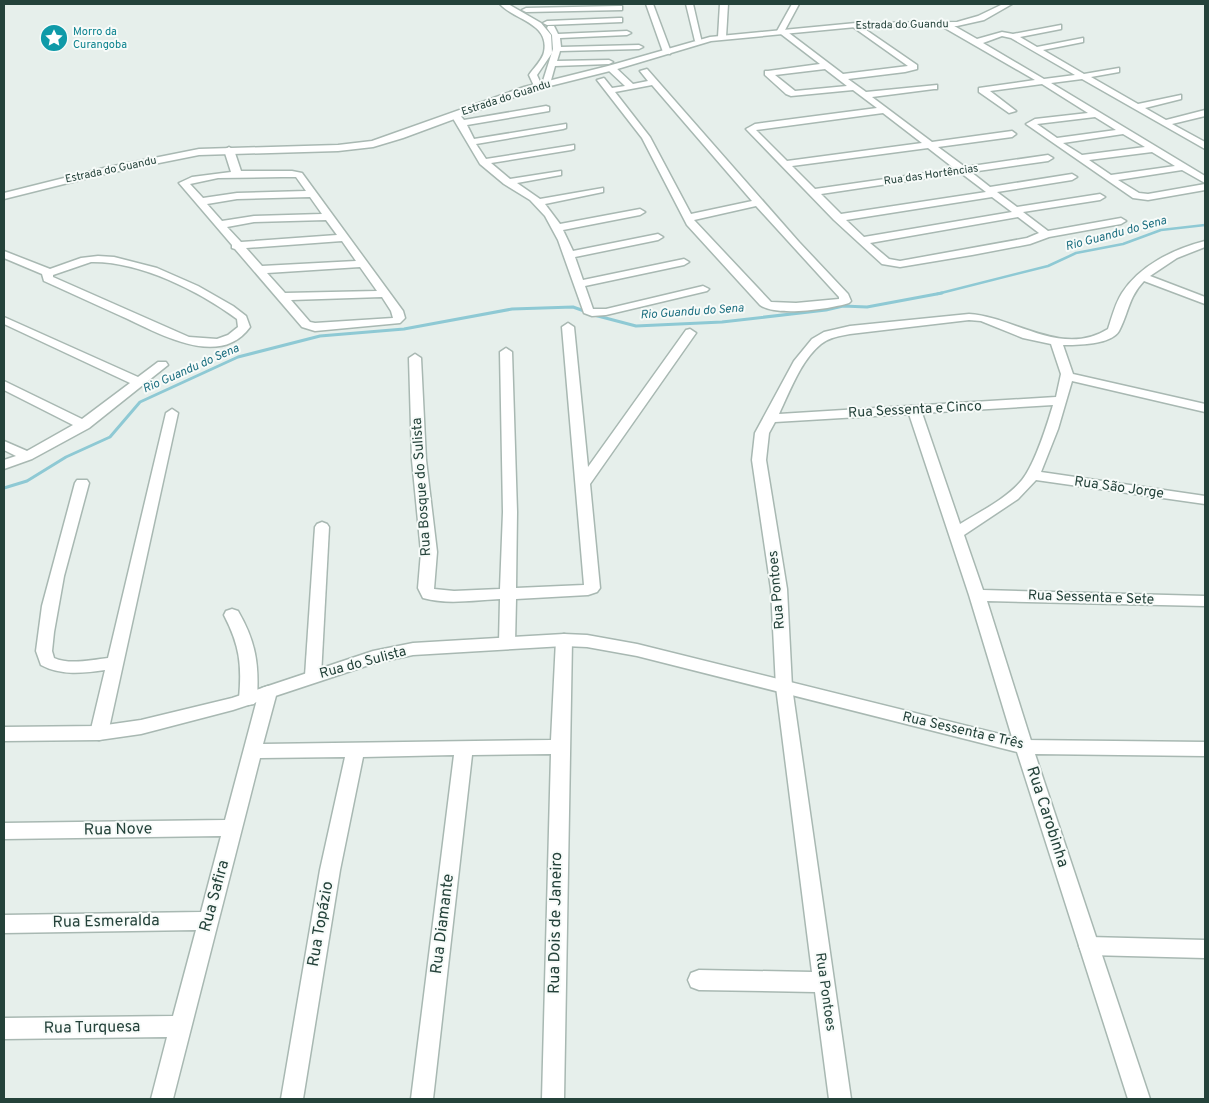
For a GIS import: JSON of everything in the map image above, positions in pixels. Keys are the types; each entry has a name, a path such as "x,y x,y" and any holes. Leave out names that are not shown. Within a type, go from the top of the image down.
{"street":[{"path":"503,4 538,25 547,35 548,53 534,75 542,85 559,49 557,36 547,23 516,4"},
{"path":"650,4 667,52"},
{"path":"689,4 699,41"},
{"path":"722,37 724,4"},
{"path":"795,4 781,31 1046,234"},
{"name":"Estrada do Guandu","path":"4,196 165,158 199,152 362,146 458,119 542,85 667,52 699,41 722,37 856,25 946,25 976,20 1008,4"},
{"path":"526,10 619,8"},
{"path":"547,23 619,20"},
{"path":"842,77 904,70 914,67 856,25"},
{"path":"946,25 1043,81 1205,180"},
{"path":"1013,36 1058,27"},
{"path":"557,36 627,33"},
{"path":"976,42 1002,34 1013,36 1205,146"},
{"path":"1036,49 1080,40"},
{"path":"559,49 639,46"},
{"path":"551,64 612,65 633,86"},
{"path":"827,66 768,74 794,94 856,88"},
{"path":"1012,111 982,90 1116,70"},
{"path":"601,80 646,137 688,218 702,237 769,306 832,304 845,301 844,296 795,244 644,71"},
{"path":"610,91 654,82"},
{"path":"866,95 934,87"},
{"path":"1138,107 1178,97"},
{"path":"546,109 458,119 470,142 484,162 507,182 538,202 550,216 569,255 588,311 592,313 606,312 703,289"},
{"path":"884,110 751,128 750,131 786,164 838,218 886,262 900,264 1030,241 1046,234 1121,221"},
{"path":"1164,123 1205,113"},
{"path":"1097,114 1031,123 1032,126 1109,178 1133,194 1141,197 1205,188"},
{"path":"470,142 563,126"},
{"path":"1056,141 1124,131"},
{"path":"786,164 1012,134"},
{"path":"484,162 571,147"},
{"path":"1082,158 1154,149"},
{"path":"229,150 237,175"},
{"name":"Rua das Hortências","path":"814,192 1048,158"},
{"path":"1109,178 1184,167"},
{"path":"507,182 558,173"},
{"path":"295,174 299,176 397,311 399,318 396,321 315,327 302,322 184,183 186,181 237,175 295,174"},
{"path":"838,218 1072,177"},
{"path":"538,202 600,190"},
{"path":"199,202 237,196 312,194"},
{"path":"862,241 1100,197"},
{"path":"688,218 760,202"},
{"path":"556,228 640,212"},
{"path":"219,225 254,219 329,217"},
{"path":"569,255 658,237"},
{"path":"236,246 345,238"},
{"name":"Rua Pontoes","path":"840,1099 784,687 779,589 759,460 759,442 769,418 809,349 821,338 828,335 869,328 974,317 994,321 1043,340 1056,342 1088,341 1114,331 1127,295 1142,277 1179,252 1205,244"},
{"path":"4,254 50,272 93,259 112,260 136,266 180,282 211,297 242,318 244,327 230,339 219,343 205,344 185,340 48,279 46,277 50,272"},
{"path":"578,284 684,262"},
{"path":"257,270 363,264"},
{"path":"1142,277 1205,301"},
{"path":"281,297 384,294"},
{"path":"4,320 138,382"},
{"path":"509,594 580,592 592,588 568,327"},
{"path":"582,485 690,333"},
{"path":"957,533 996,507 1028,482 1033,475 1067,376 1056,342"},
{"path":"506,352 510,512 508,643"},
{"name":"Rua Bosque do Sulista","path":"415,358 420,460 429,545 426,588 429,594 435,596 509,594"},
{"path":"4,465 27,456 84,425 162,365"},
{"path":"1067,376 1205,408"},
{"path":"4,385 84,425"},
{"name":"Rua Sessenta e Cinco","path":"769,418 1060,401"},
{"name":"Rua Carobinha","path":"914,410 957,533 1024,747 1139,1099"},
{"path":"100,732 172,413"},
{"path":"4,445 27,456"},
{"name":"Rua São Jorge","path":"1033,475 1205,500"},
{"path":"82,483 51,600 44,639 44,657 48,662 68,666 95,666 115,663"},
{"path":"312,676 322,527"},
{"name":"Rua Sessenta e Sete","path":"977,595 1205,601"},
{"path":"232,615 248,646 251,664 248,699"},
{"name":"Rua do Sulista","path":"4,734 100,732 141,727 248,699 373,657 413,649 508,643 564,640 587,641 637,650 784,687"},
{"name":"Rua Dois de Janeiro","path":"553,1099 564,640"},
{"name":"Rua Sessenta e Três","path":"784,687 1024,747 1205,749"},
{"name":"Rua Safira","path":"162,1099 268,692"},
{"path":"252,751 560,747"},
{"name":"Rua Diamante","path":"422,1099 464,749"},
{"name":"Rua Topázio","path":"292,1099 330,870 355,750"},
{"name":"Rua Nove","path":"4,831 232,828"},
{"name":"Rua Esmeralda","path":"4,924 208,921"},
{"path":"1090,946 1205,949"},
{"path":"699,980 824,982"},
{"name":"Rua Turquesa","path":"4,1029 181,1026"}],"waterway":[{"name":"Rio Guandu do Sena","path":"938,294 1048,266 1076,253 1123,244 1161,230 1205,225"},
{"name":"Rio Guandu do Sena","path":"938,294 942,293"},
{"name":"Rio Guandu do Sena","path":"594,315 636,326 722,322 826,310 843,306 867,307 938,294"},
{"name":"Rio Guandu do Sena","path":"4,488 27,481 66,457 110,437 140,402 238,357 320,336 404,329 512,309 573,307 587,312"}],"place":[{"name":"Morro da Curangoba","path":"54,38"}]}
